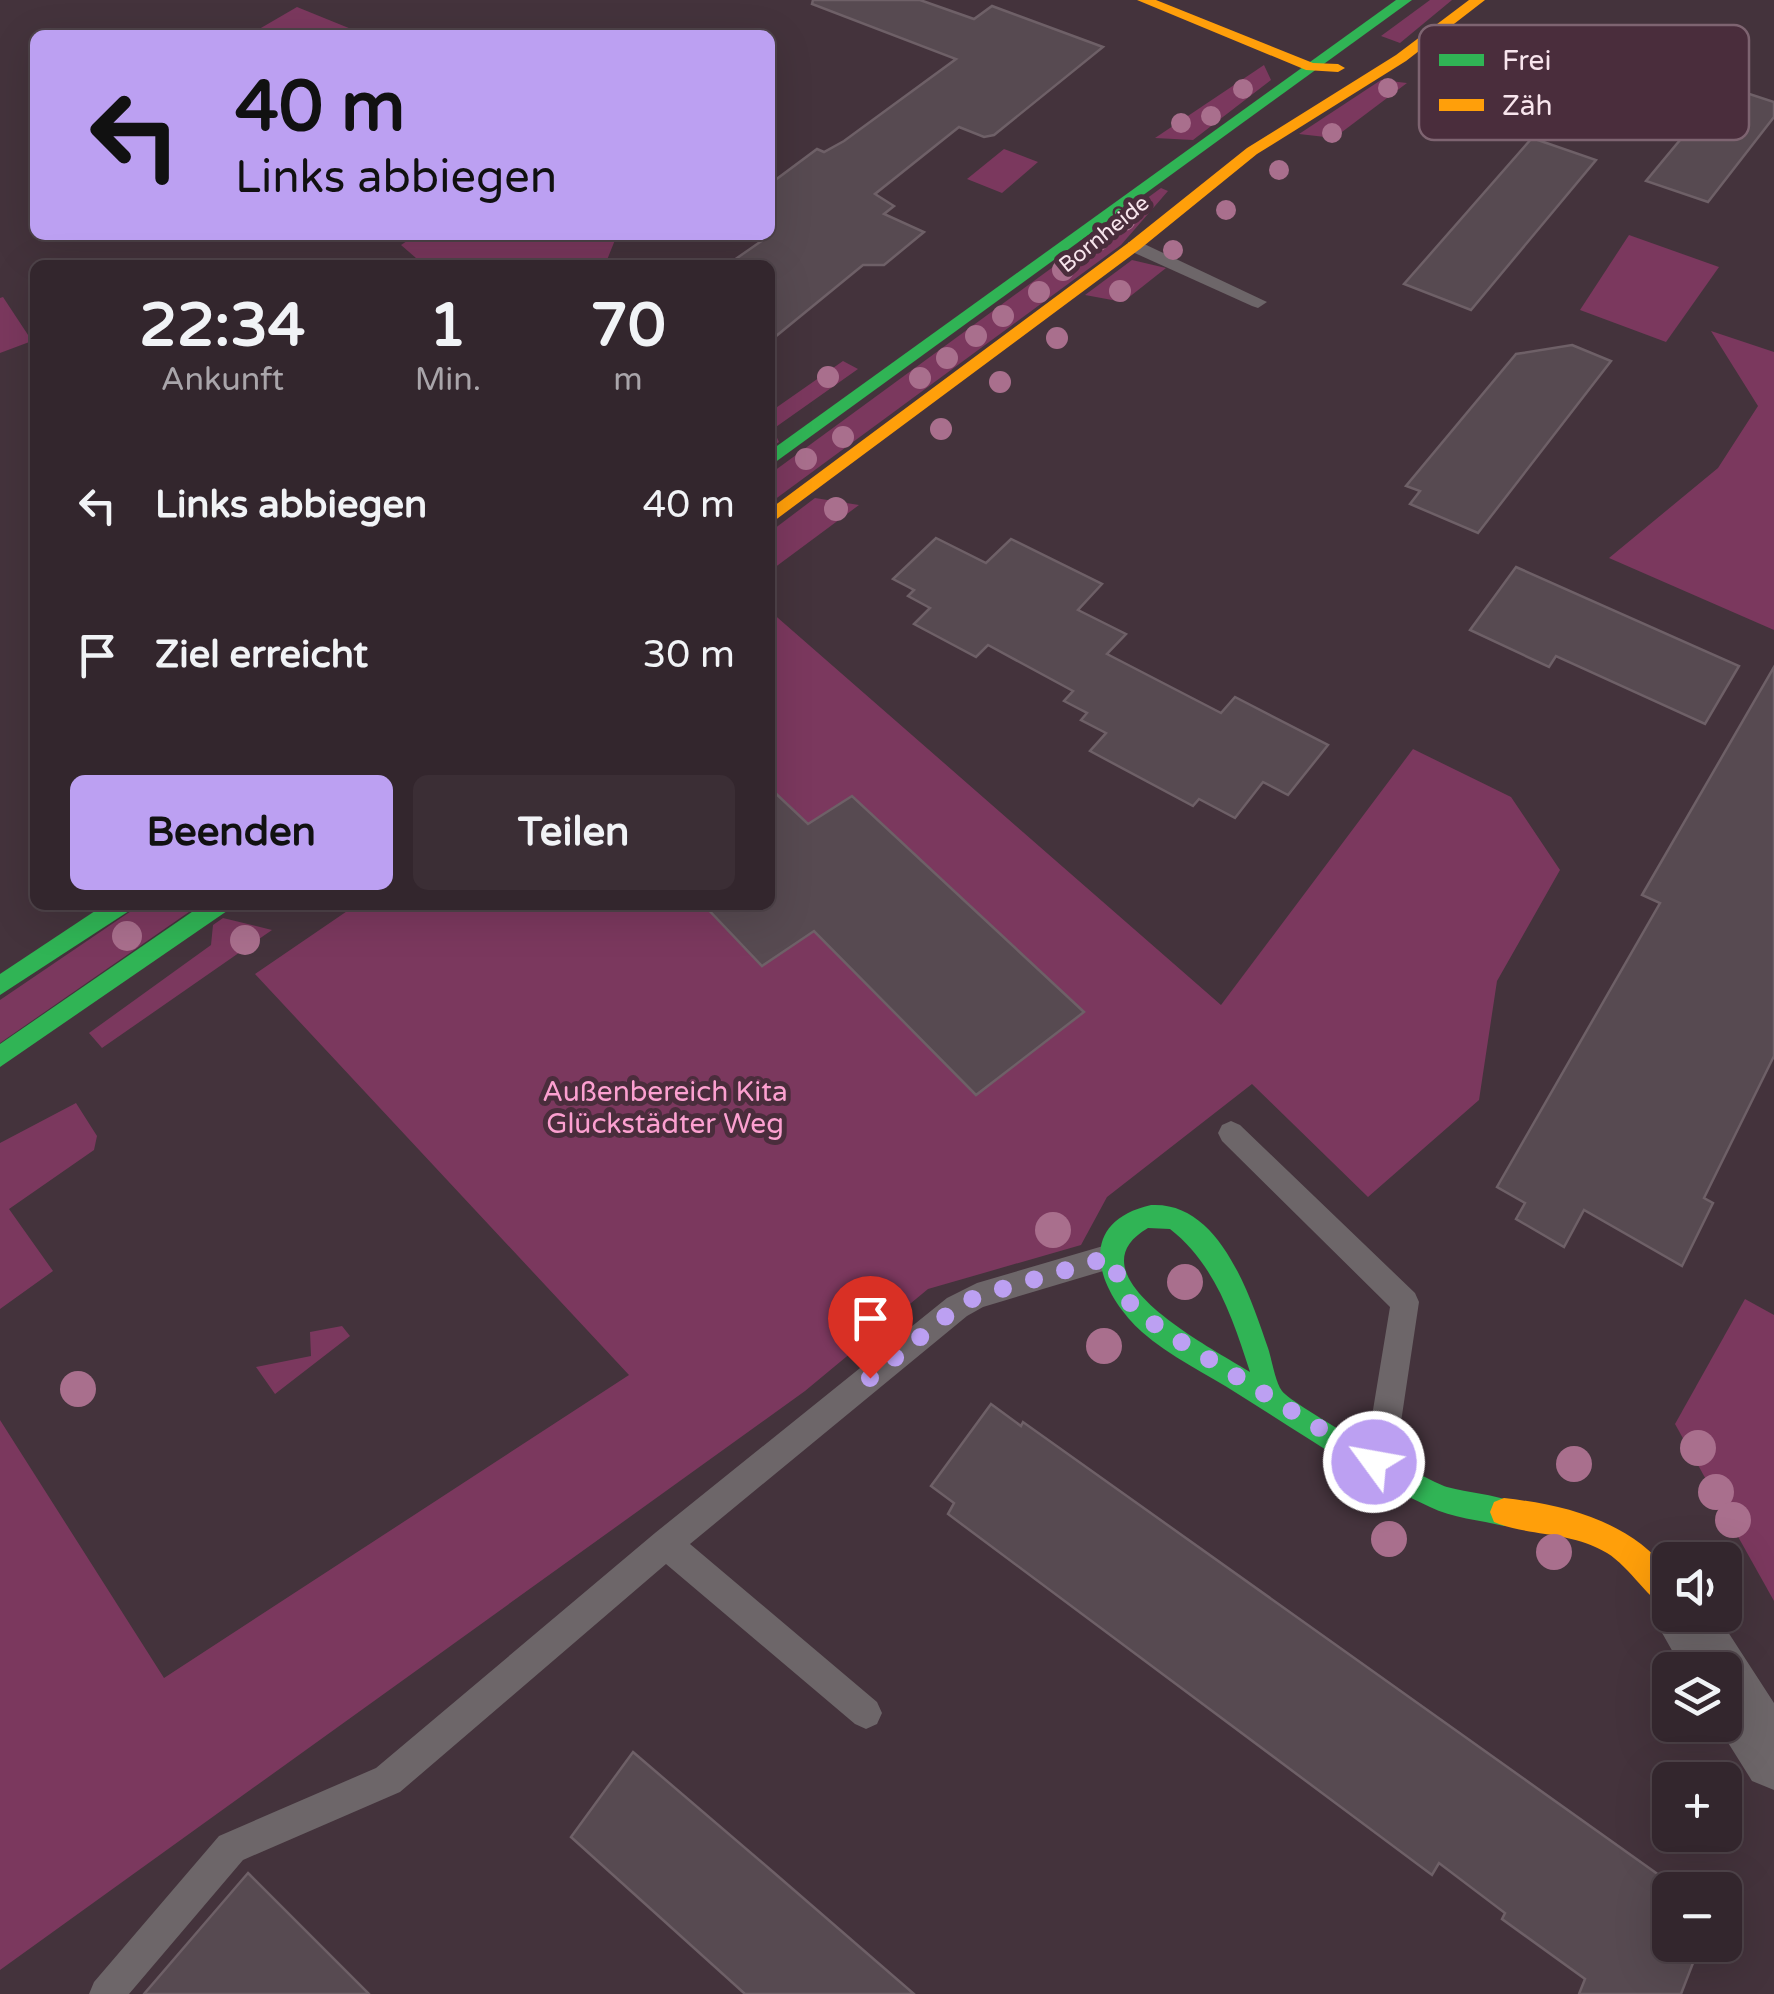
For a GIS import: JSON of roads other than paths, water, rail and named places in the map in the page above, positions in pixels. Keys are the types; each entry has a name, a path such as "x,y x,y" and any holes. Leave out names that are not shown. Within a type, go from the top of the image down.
{"street":[{"path":"1144,0 1311,67 1382,70"},
{"name":"Bornheide","path":"775,456 1405,0"},
{"name":"Bornheide","path":"1444,25 1478,0"},
{"name":"Bornheide","path":"775,514 1134,246 1252,152 1419,43"},
{"path":"1252,152 1278,112 1315,80 1311,67"},
{"path":"0,986 114,910"},
{"path":"0,1058 212,910"},
{"path":"1271,1397 1232,1289 1192,1230 1168,1217 1136,1219 1113,1240 1110,1257 1129,1302 1159,1328 1374,1462 1438,1498 1470,1509 1565,1518 1598,1530 1634,1555 1652,1576"},
{"path":"1742,1709 1774,1759"}],"lane":[{"path":"1134,246 1258,302"},
{"path":"1231,1134 1405,1302 1386,1422 1374,1462"},
{"path":"106,1994 231,1848 388,1780 666,1544 957,1307 978,1296 1110,1257"},
{"path":"666,1544 866,1712"}],"park label":[{"name":"Außenbereich Kita Glückstädter Weg","path":"665,1108"}]}
